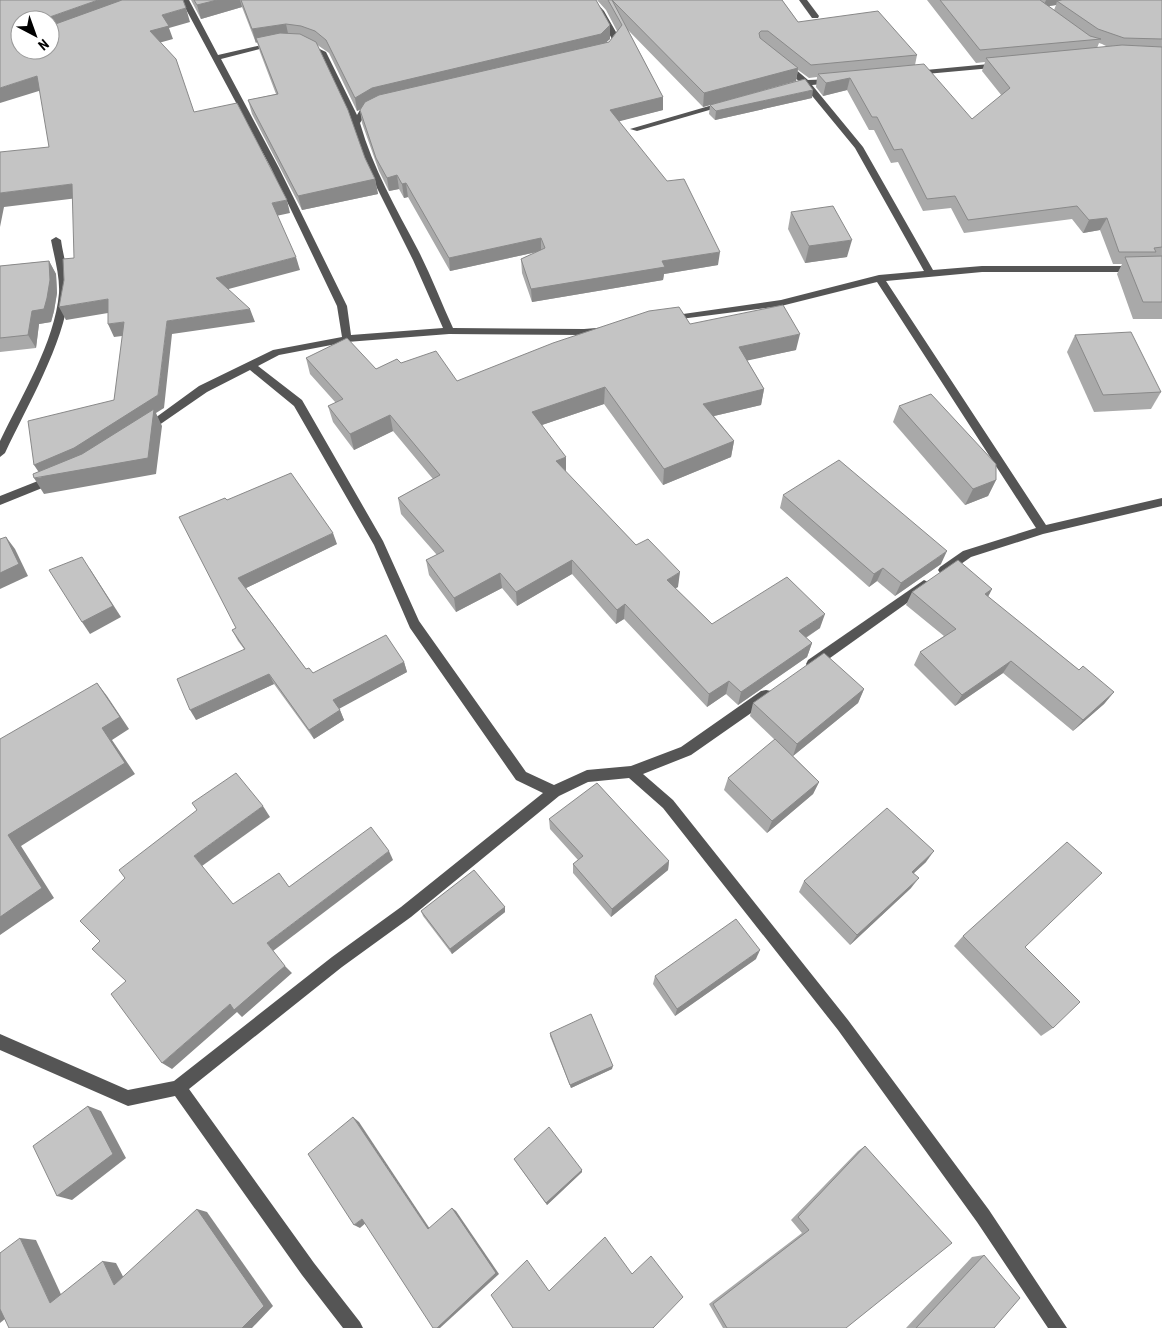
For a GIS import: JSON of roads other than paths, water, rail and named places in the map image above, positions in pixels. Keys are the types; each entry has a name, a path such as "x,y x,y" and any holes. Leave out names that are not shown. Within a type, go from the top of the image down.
{"street":[{"path":"185,0 276,168 342,306 347,339"},
{"path":"590,0 600,11 616,39 605,51 598,52"},
{"path":"803,0 815,16"},
{"path":"216,58 301,42 314,47 323,54 356,123 360,140 388,203 414,252 449,331"},
{"path":"777,59 806,83 859,147 930,274"},
{"path":"903,74 1010,64"},
{"path":"778,91 806,83 845,80"},
{"path":"634,128 739,101"},
{"path":"356,123 363,112 388,102"},
{"path":"0,454 52,340 60,316 64,291 56,240"},
{"path":"663,320 781,303 879,278 982,269 1149,269 1162,267"},
{"path":"879,278 1043,530"},
{"path":"133,437 203,389 277,352 347,339 449,331 584,332 614,328"},
{"path":"251,365 298,402 316,438 379,544 414,624 521,776 554,792"},
{"path":"0,501 59,476"},
{"path":"800,672 967,554 1043,530 1162,502"},
{"path":"0,1042 128,1098 178,1088 337,962 406,912 554,792 587,776 630,772 686,751 776,689"},
{"path":"630,772 668,804 843,1025 983,1216 1058,1328"},
{"path":"178,1088 211,1129 322,1290 354,1328"}]}
